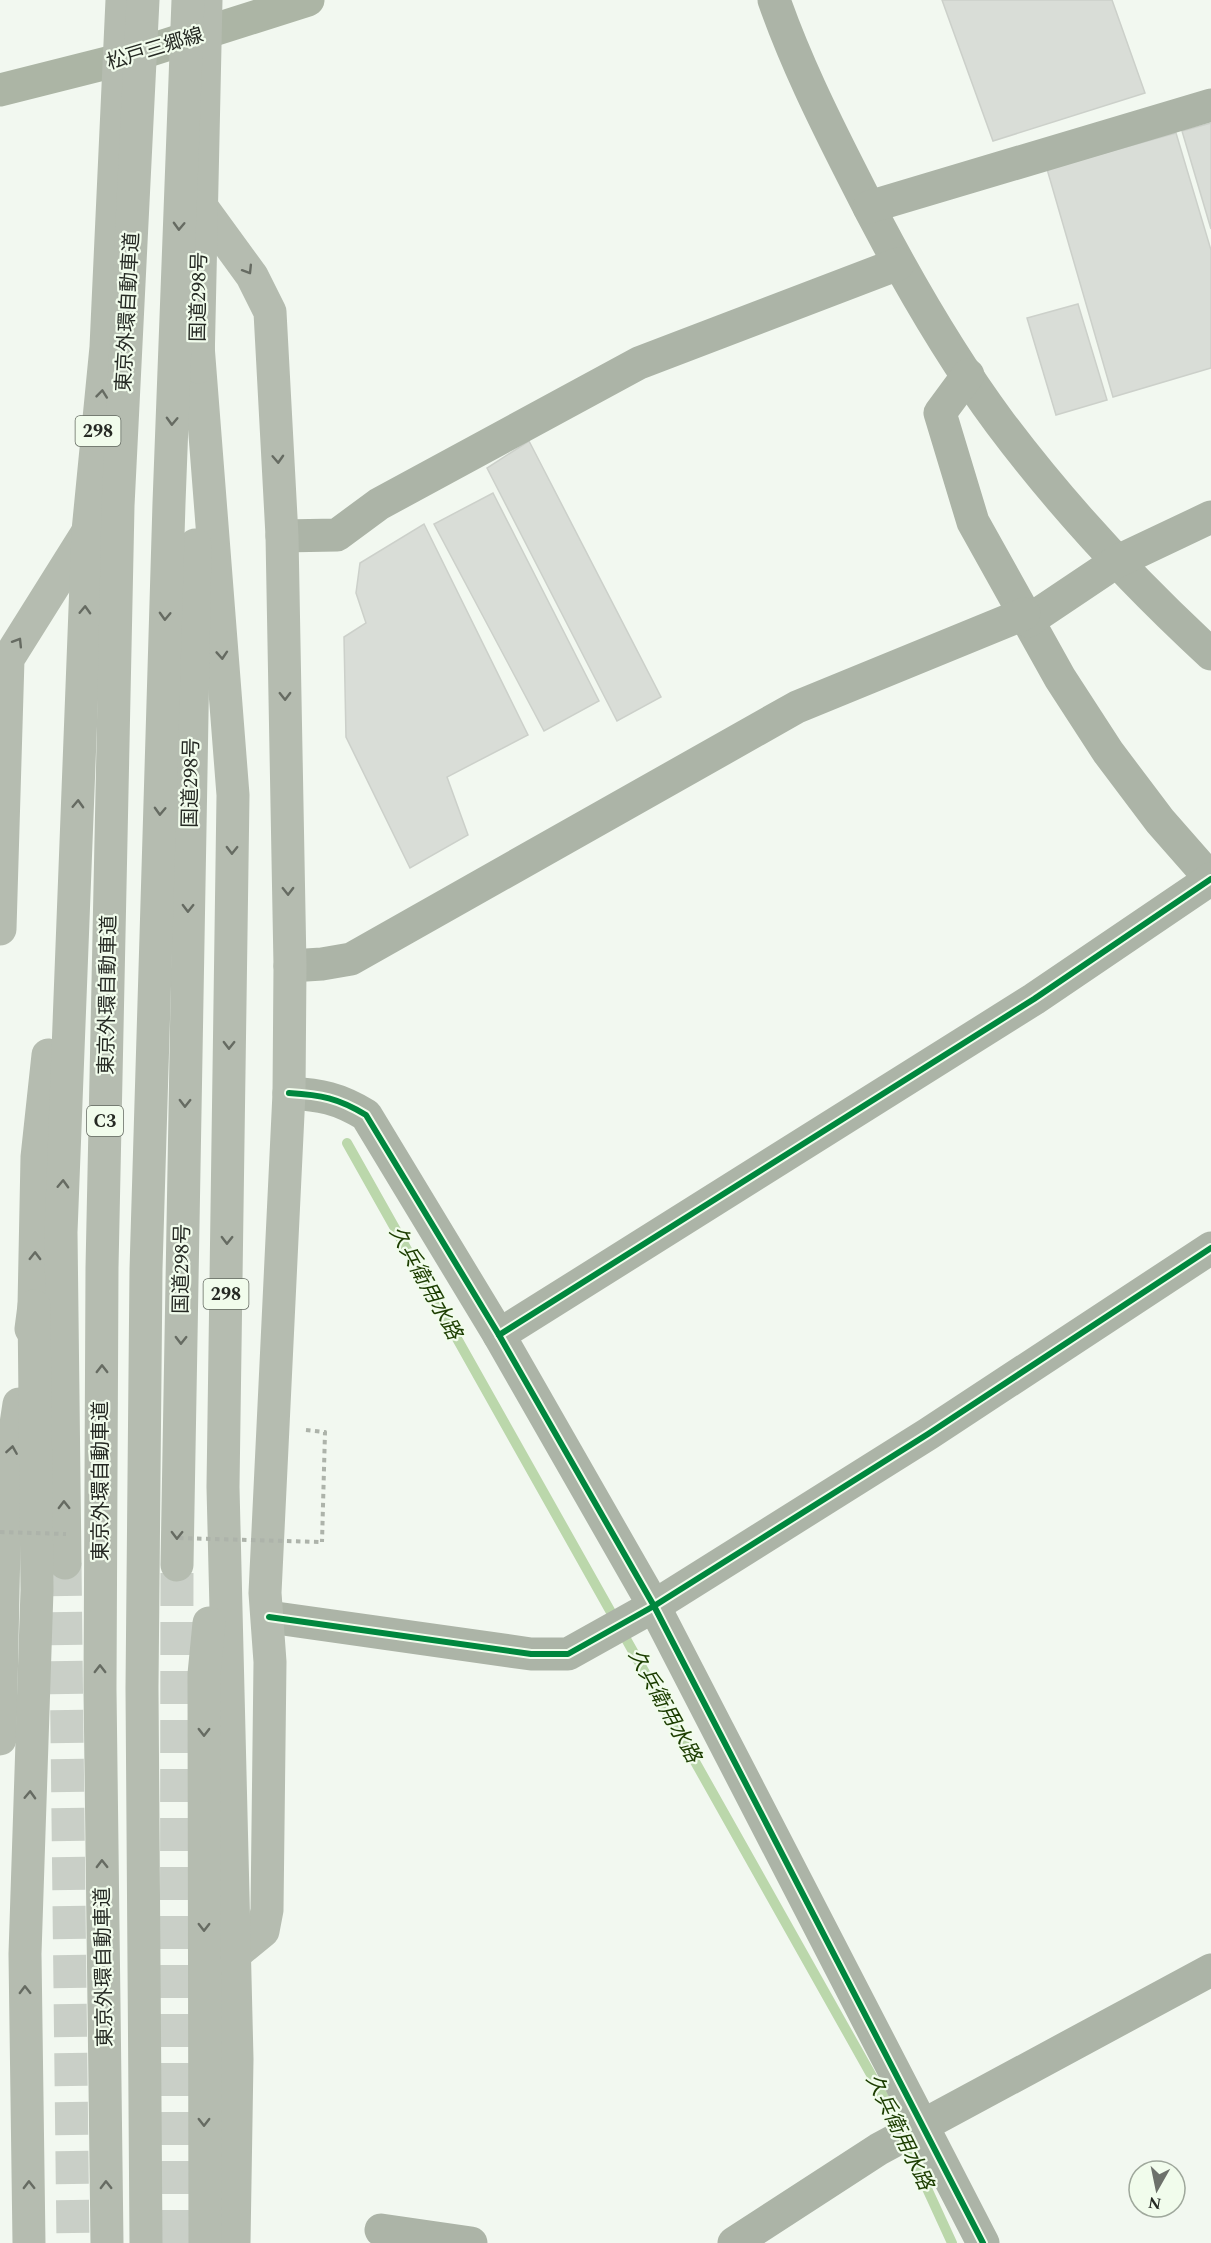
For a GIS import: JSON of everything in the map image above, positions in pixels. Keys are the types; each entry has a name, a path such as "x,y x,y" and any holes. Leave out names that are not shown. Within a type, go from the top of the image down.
{"highway":[{"name":"298","path":"64,1563 61,1232 88,531 106,347 122,0"},
{"name":"東京外環自動車道","path":"107,2243 100,1689 102,1268 118,506 143,0"},
{"name":"東京外環自動車道","path":"146,2243 142,1676 146,1269 169,503 188,0"},
{"name":"国道298号","path":"177,1565 206,0"},
{"path":"201,206 252,276 270,312 282,536 290,966 289,1093 268,1479 265,1593 269,1617 267,1910 263,1931 235,1954"},
{"name":"298","path":"198,345 233,795 223,1487 237,2059 234,2243"},
{"name":"298","path":"0,929 8,659 88,531"},
{"name":"298","path":"0,1739 5,1496 34,1306 37,1157 52,1022 76,863"},
{"path":"29,2243 25,1954 37,1590 34,1306"},
{"path":"206,2243 204,1674 223,1487"}],"main road":[{"name":"松戸三郷線","path":"0,90 119,60 308,0"}],"street":[{"path":"774,0 788,40 898,264 999,422 1062,502 1116,561 1211,654"},
{"path":"869,207 1211,105"},
{"path":"282,536 337,535 379,504 639,363 898,264"},
{"path":"499,1335 1034,999 1211,879 1160,821 1108,752 1060,678 974,522 940,413 968,375"},
{"path":"290,966 351,959 797,707 1026,617 1116,561 1211,517"},
{"path":"289,1093 324,1095 348,1104 366,1115 499,1335 654,1606 983,2243"},
{"path":"269,1617 531,1654 568,1654 654,1606 928,1434 1211,1248"},
{"path":"734,2243 879,2149 1211,1970"},
{"path":"381,2230 471,2243"}],"path":[{"path":"304,1441 305,1430 326,1432 322,1542"}],"building":[{"path":"942,0 1112,0 1145,93 993,141"},
{"path":"1211,123 1211,229 1182,131"},
{"path":"1176,133 1211,250 1211,368 1113,397 1047,169"},
{"path":"1078,304 1107,400 1056,415 1027,318"},
{"path":"529,441 661,697 617,721 487,468"},
{"path":"493,493 599,701 544,731 434,524"},
{"path":"424,524 528,735 447,777 468,835 410,868 346,737 344,637 366,623 356,593 360,563"}],"waterway":[{"name":"久兵衛用水路","path":"347,1143 891,2110 952,2243"}],"tunnel":[{"path":"65,1563 73,2243"},
{"path":"176,2243 177,1565"}],"cycle path":[{"path":"499,1335 1034,999 1211,879"},
{"path":"289,1093 329,1098 366,1115 499,1335 654,1606 983,2243"},
{"path":"269,1617 531,1654 568,1654 654,1606 928,1434 1211,1248"}]}
